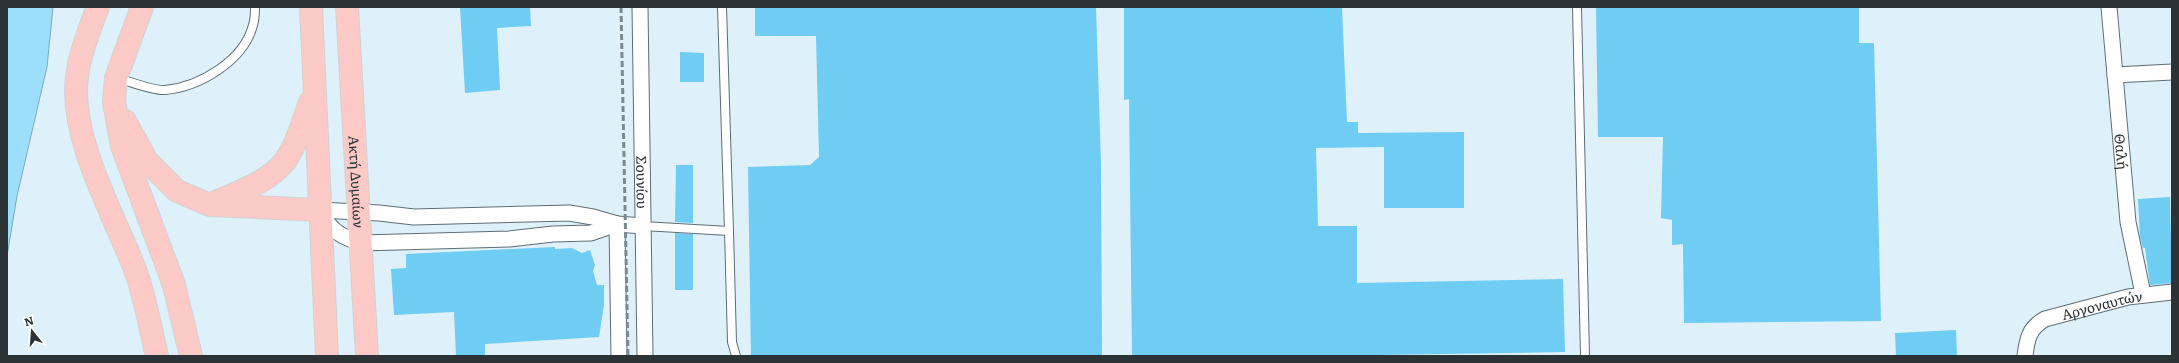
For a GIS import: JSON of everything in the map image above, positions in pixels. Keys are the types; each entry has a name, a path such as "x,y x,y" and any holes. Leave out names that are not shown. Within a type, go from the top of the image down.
{"main road":[{"path":"98,7 91,26 77,77 78,113 86,148 135,269 157,356"},
{"path":"142,7 116,78 114,102 122,146 174,285 191,356"},
{"path":"311,7 313,92 327,356"},
{"name":"Ακτή Δυμαίων","path":"347,7 367,356"},
{"path":"210,205 262,180 278,169 295,144 313,92"},
{"path":"114,102 147,161 177,190 210,205 320,210"}],"street":[{"name":"Σουνίου","path":"640,7 645,356"},
{"name":"Θαλή","path":"2109,7 2128,222 2143,294"},
{"path":"2115,75 2172,72"},
{"path":"617,224 591,233 553,234 509,239 361,242 344,238 329,228 320,210 414,217 508,216 569,213 593,217 617,224 643,226"},
{"path":"508,216 509,239"},
{"path":"617,224 619,356"},
{"name":"Αργοναυτών","path":"2025,356 2026,343 2034,326 2057,316 2143,294 2172,292"}],"lane":[{"path":"116,78 163,90 197,82 219,72 242,48 253,26 255,7"},
{"path":"722,7 732,342 736,356"},
{"path":"1577,7 1585,356"},
{"path":"643,226 728,231"}],"water":[{"path":"7,7 53,7 47,67 17,196 7,256"}],"building":[{"path":"460,7 530,7 531,26 497,28 500,90 465,93"},
{"path":"755,7 1096,7 1101,165 1102,356 751,356 748,167 810,165 819,157 816,36 755,36"},
{"path":"1124,7 1342,7 1347,122 1358,122 1358,133 1464,132 1464,208 1384,208 1384,147 1316,148 1318,226 1357,226 1357,283 1563,279 1565,352 1379,355 1132,356 1129,99 1124,100"},
{"path":"1596,7 1859,7 1859,43 1874,43 1881,321 1684,323 1683,244 1672,245 1672,220 1661,218 1663,137 1598,137"},
{"path":"680,52 704,53 704,82 680,82"},
{"path":"676,165 693,165 693,223 675,222"},
{"path":"2170,197 2172,283 2150,285 2145,248 2143,248 2140,237 2138,199"},
{"path":"675,233 693,234 693,290 675,290"},
{"path":"555,247 555,249 572,248 582,253 590,250 595,265 593,271 597,285 604,285 604,305 599,337 485,344 485,356 456,356 454,312 394,315 391,269 406,268 406,254"},
{"path":"1956,330 1957,356 1896,356 1895,333"}],"railway":[{"path":"621,7 628,356"}]}
